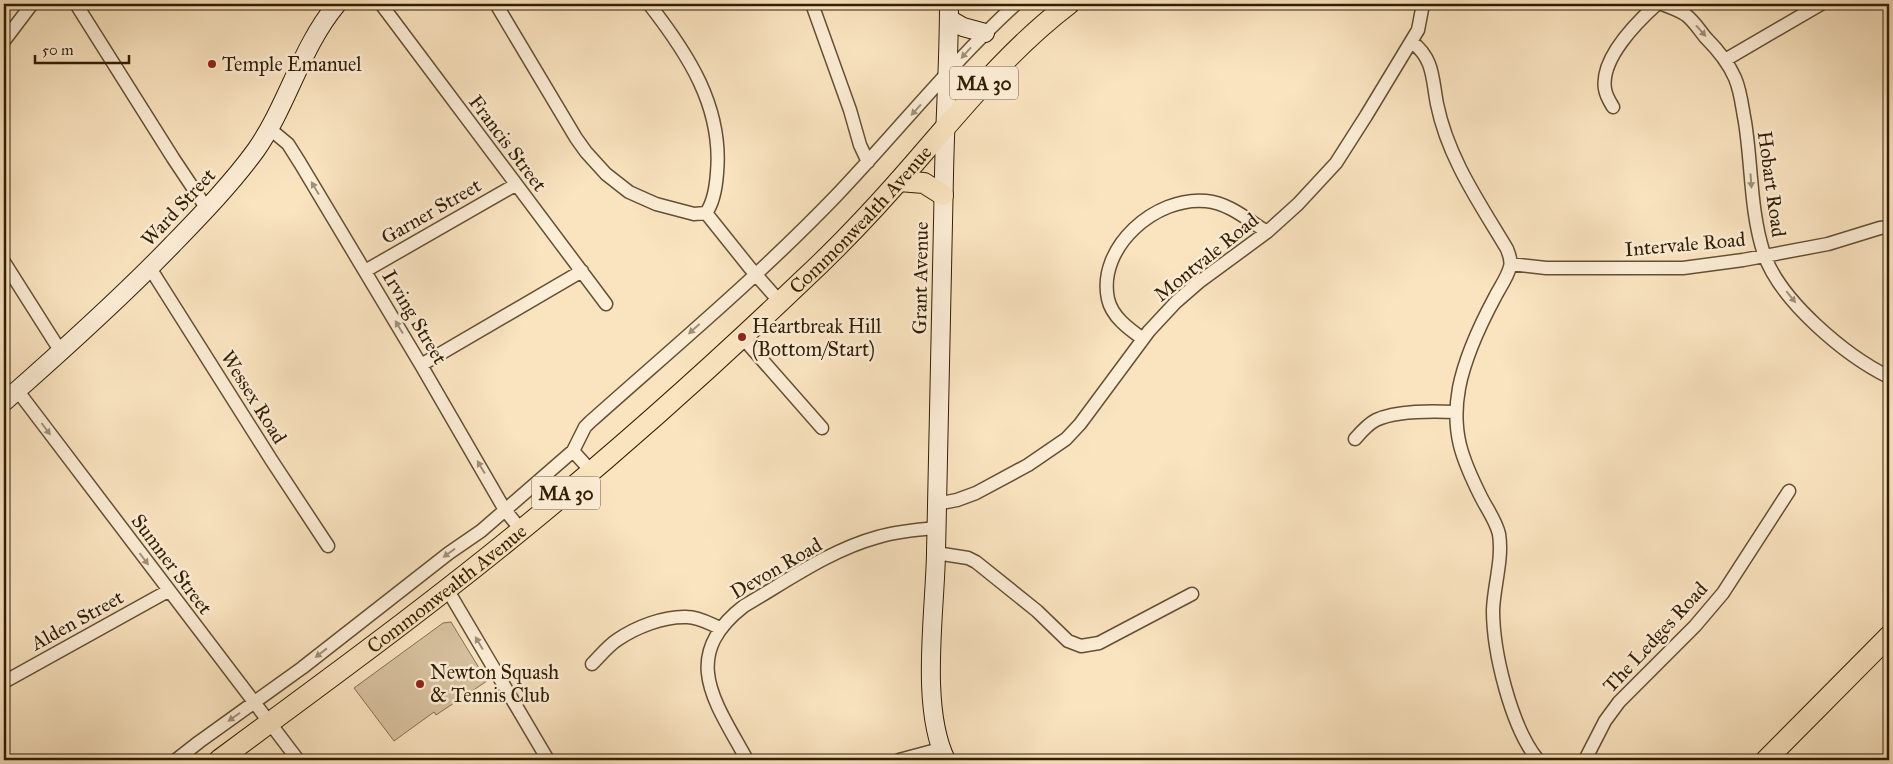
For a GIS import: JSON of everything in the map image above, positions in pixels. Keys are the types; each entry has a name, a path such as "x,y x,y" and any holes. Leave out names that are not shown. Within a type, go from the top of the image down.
{"main road":[{"name":"Commonwealth Avenue","path":"219,760 351,663 447,589 521,530 646,424 841,244 1007,58 1031,35 1070,4"},
{"path":"899,181 924,183 943,195"},
{"path":"1766,760 1889,636"}],"street":[{"path":"4,41 32,4"},
{"path":"76,4 172,158 207,209"},
{"name":"Ward Street","path":"10,396 61,352 150,268 207,209 239,172 270,128 315,34 337,4"},
{"name":"Francis Street","path":"381,4 606,304"},
{"path":"496,4 576,138 606,174 629,192 644,200 694,214 706,213"},
{"path":"650,4 691,64 712,114 719,152 714,196 706,213"},
{"path":"812,4 850,110 860,145 868,162"},
{"name":"Commonwealth Avenue","path":"176,760 302,668 448,553 481,531 573,451 578,444 582,432 590,422 801,231 868,162 985,33 1016,4"},
{"name":"Montvale Road","path":"936,504 957,500 976,493 1028,465 1066,439 1080,424 1162,316 1205,277 1267,232 1298,204 1336,163 1412,42 1421,20 1423,4"},
{"path":"1614,107 1606,93 1605,84 1610,61 1641,18 1657,4"},
{"name":"Hobart Road","path":"1662,4 1687,16 1725,60 1734,77 1742,103 1754,217 1765,256 1777,278 1804,312 1858,359 1889,377"},
{"path":"1725,60 1820,4"},
{"path":"949,11 966,28 985,33"},
{"name":"Grant Avenue","path":"943,754 933,721 931,670 936,553 943,195 949,11"},
{"path":"1412,42 1422,50 1428,60 1440,118 1452,153 1477,202 1507,249 1511,264 1508,274 1486,315 1464,367 1456,412 1459,446 1464,461 1498,533 1499,552 1493,611 1502,674 1520,729 1527,745 1538,760"},
{"name":"Irving Street","path":"270,128 291,149 421,365 505,510 521,530"},
{"name":"Garner Street","path":"365,271 515,184"},
{"path":"1143,339 1130,330 1116,316 1108,300 1111,263 1123,243 1138,224 1156,211 1170,206 1192,201 1207,201 1224,206 1267,232"},
{"path":"706,213 780,302"},
{"path":"1885,227 1889,216"},
{"name":"Intervale Road","path":"1511,264 1546,268 1661,269 1704,265 1828,244 1885,227"},
{"path":"4,262 61,352"},
{"name":"Wessex Road","path":"150,268 328,546"},
{"path":"421,365 582,271"},
{"path":"742,337 822,428"},
{"name":"Sumner Street","path":"10,396 168,591 298,760"},
{"path":"1355,439 1371,424 1386,417 1436,411 1456,412"},
{"path":"573,451 591,471"},
{"name":"The Ledges Road","path":"1585,760 1605,721 1619,702 1700,621 1723,593 1788,491"},
{"name":"Devon Road","path":"747,760 718,707 709,685 708,660 712,643 720,628 744,606 837,553 878,536 936,528"},
{"path":"936,553 958,556 976,562 1037,611 1068,641 1081,646 1092,645 1106,640 1192,594"},
{"path":"447,589 548,760"},
{"name":"Alden Street","path":"4,682 168,591"},
{"path":"592,664 618,639 637,629 660,621 686,617 720,628"},
{"path":"899,760 943,754"}],"shaded area":[{"name":"Newton Squash & Tennis Club","path":"451,622 487,681 436,715 434,712 394,741 354,688 443,623"}],"place":[{"name":"Temple Emanuel","path":"212,64"},
{"name":"Heartbreak Hill (Bottom/Start)","path":"742,337"},
{"name":"Newton Squash & Tennis Club","path":"420,684"}]}
